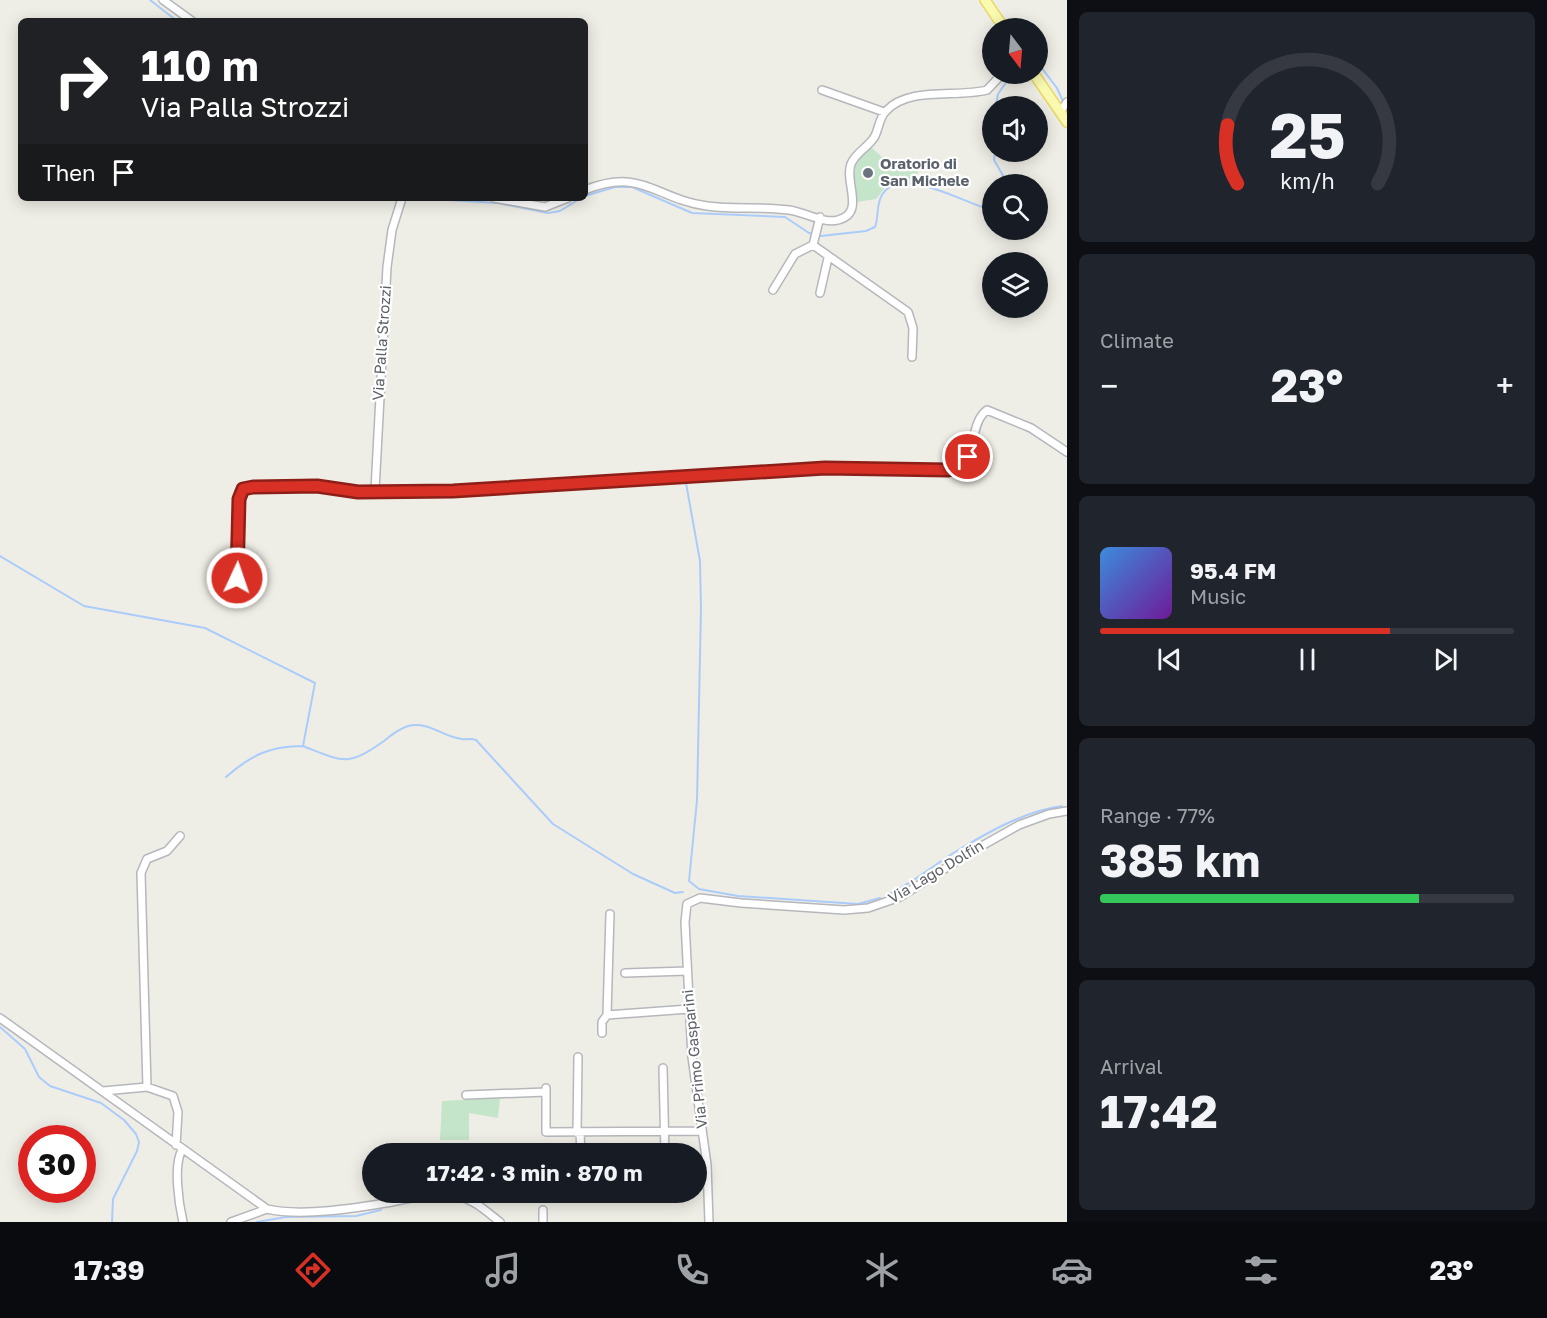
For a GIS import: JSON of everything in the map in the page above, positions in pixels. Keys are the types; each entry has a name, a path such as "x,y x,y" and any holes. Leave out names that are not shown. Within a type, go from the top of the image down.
{"main road":[{"path":"985,0 997,18"},
{"path":"1044,84 1064,105 1067,122"}],"street":[{"path":"163,0 188,18"},
{"path":"588,189 616,181 636,181 692,204 772,208 819,220 835,221 848,215 853,207 849,174 851,164 875,136 884,112 901,100 987,90 993,84"},
{"path":"822,90 884,112"},
{"name":"Via Palla Strozzi","path":"375,489 385,289 392,230 400,201"},
{"path":"511,201 545,207 560,201"},
{"path":"773,290 795,254 813,243 819,220"},
{"path":"813,243 828,258 908,312 913,328 912,357"},
{"path":"820,293 828,258"},
{"path":"237,578 239,499 243,489 298,486 358,492 375,489 453,491 825,468 948,470 960,467 966,461 981,416 987,410 1031,428 1067,452"},
{"name":"Via Lago Dolfin","path":"693,899 844,910 868,908 900,897 1019,825 1049,814 1067,811"},
{"path":"147,1087 141,873 147,859 167,851 180,837"},
{"name":"Via Primo Gasparini","path":"693,899 685,911 687,972 694,1079 707,1165 710,1222"},
{"path":"602,1033 602,1022 607,1015 610,914"},
{"path":"626,973 687,972"},
{"path":"607,1015 689,1009"},
{"path":"0,1018 267,1209"},
{"path":"578,1057 580,1143"},
{"path":"663,1068 664,1143"},
{"path":"103,1091 147,1087 167,1092 177,1103 178,1191 183,1222"},
{"path":"466,1095 546,1090 546,1132 702,1131"},
{"path":"231,1222 267,1209 286,1211 348,1209 419,1197 447,1195 471,1202 500,1222"},
{"path":"543,1210 543,1222"}],"green space":[{"path":"871,147 892,166 901,165 903,161 920,160 916,181 887,185 876,199 857,202 854,172 859,160"},
{"path":"500,1098 498,1118 469,1113 469,1140 440,1140 442,1101"}],"waterway":[{"path":"150,0 173,18"},
{"path":"1048,76 1057,88 1067,110"},
{"path":"998,96 1005,84"},
{"path":"995,162 1002,174"},
{"path":"588,195 615,187 632,187 692,213 785,217 809,233 821,236 866,231 875,227 882,195 891,186 904,183 935,189 982,207"},
{"path":"465,201 498,203 548,213 560,211 576,201"},
{"path":"955,471 970,463 983,419"},
{"path":"1026,430 1057,449"},
{"path":"821,472 690,480 686,483 700,561 701,608 697,800 689,881 699,889 738,896 858,904 880,898"},
{"path":"0,556 84,606 205,628 315,683 303,746 337,758 353,758 372,749 401,729 416,725 429,727 455,738 476,740 553,824 633,874 675,893 683,892"},
{"path":"226,777 262,753 291,746 303,746"},
{"path":"889,894 997,828 1035,812 1062,806"},
{"path":"0,1027 25,1049 39,1077 50,1086 101,1103 124,1120 136,1134 139,1142 137,1151 113,1199 112,1222"},
{"path":"257,1222 286,1217 356,1216 381,1210"}],"place":[{"name":"Oratorio di San Michele","path":"868,173"}],"route":[{"path":"237,578 239,499 243,489 253,487 317,486 358,492 375,489 395,492 453,491 825,468 952,470 960,467 968,457"}]}
